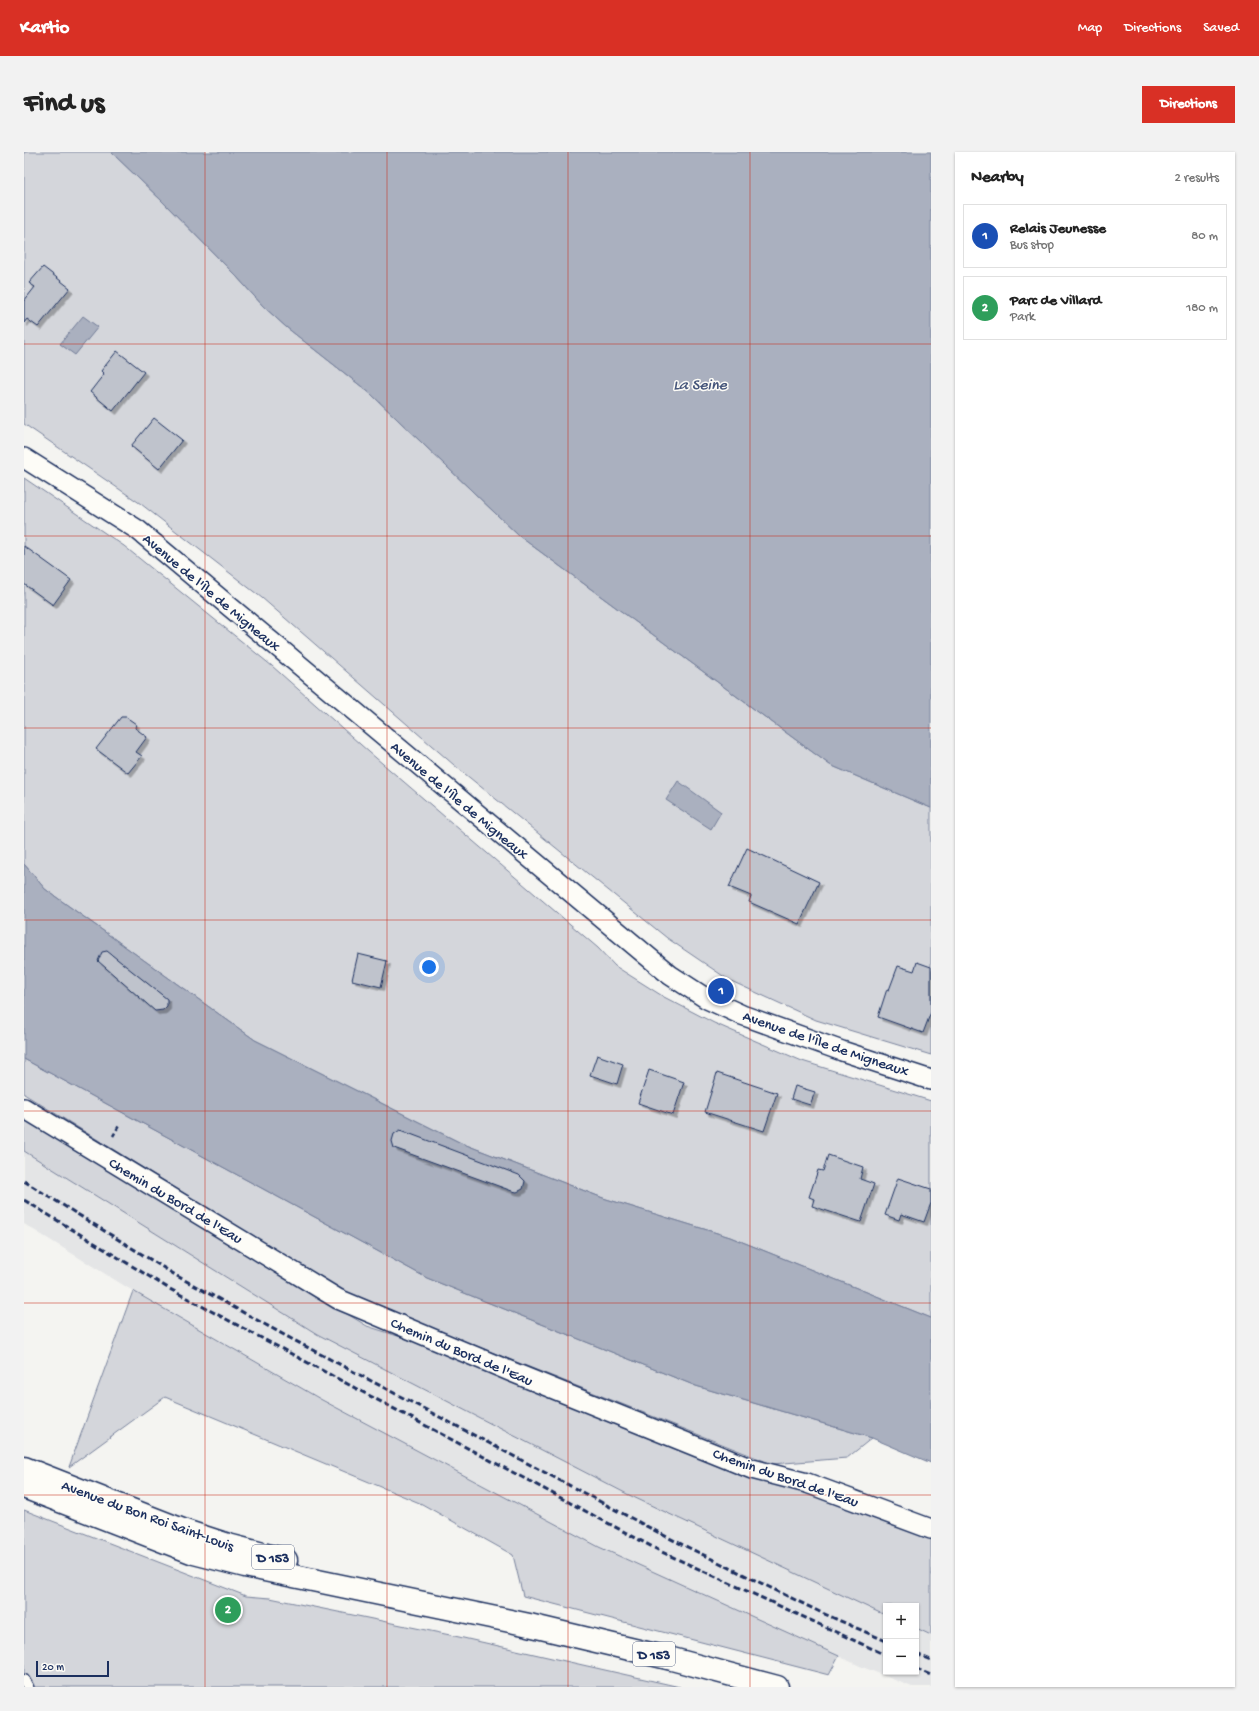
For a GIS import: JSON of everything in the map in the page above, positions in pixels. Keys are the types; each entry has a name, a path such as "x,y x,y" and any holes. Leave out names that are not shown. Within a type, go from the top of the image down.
{"main road":[{"name":"Avenue du Bon Roi Saint-Louis","path":"24,1468 185,1531 228,1545 405,1590 529,1625"},
{"name":"Avenue du Bon Roi Saint-Louis","path":"24,1487 194,1553 245,1566 529,1625 672,1659 777,1687"}],"street":[{"name":"Avenue de l'Île de Migneaux","path":"24,458 138,530 670,975 707,999 742,1015 931,1080"},
{"name":"Chemin du Bord de l'Eau","path":"24,1108 338,1299 512,1372 752,1469 807,1483 931,1529"}],"lane":[{"path":"24,1680 28,1687"}],"shaded area":[{"path":"24,152 111,152 237,277 263,306 286,327 371,394 519,536 830,765 931,808 931,1055 816,1020 729,980 667,938 454,765 262,598 141,504 24,424"},
{"path":"24,478 124,546 272,666 369,752 598,948 615,966 664,997 714,1023 802,1061 931,1101 931,1318 730,1237 603,1198 461,1143 255,1040 45,889 24,864"},
{"path":"24,1059 427,1278 696,1386 872,1438 847,1458 772,1464 346,1294 24,1094"},
{"path":"24,1117 367,1326 444,1351 805,1491 931,1536 931,1635 919,1629 919,1603 883,1603 883,1614 878,1612 629,1495 317,1334 24,1151"},
{"path":"24,1151 317,1334 629,1495 883,1614 883,1675 919,1675 919,1629 931,1635 931,1687 912,1687 860,1666 599,1547 322,1400 133,1291 24,1224"},
{"path":"133,1291 322,1400 599,1547 839,1656 829,1675 523,1596 513,1555 422,1504 165,1397 69,1467"},
{"path":"24,1510 246,1596 270,1598 450,1635 680,1687 24,1687"}],"water":[{"name":"La Seine","path":"111,152 931,152 931,808 830,765 519,536 371,394 286,327 263,306 237,277 161,200"},
{"path":"83,316 98,327 75,355 60,344"},
{"path":"678,781 721,812 711,829 666,800"},
{"path":"24,864 45,889 255,1040 461,1143 603,1198 730,1237 931,1318 931,1463 872,1438 696,1386 427,1278 24,1059"}],"building":[{"path":"43,267 70,288 38,327 27,319 24,323 24,301 35,287 29,283"},
{"path":"117,351 144,372 113,411 90,392 104,374 101,371"},
{"path":"154,418 182,440 159,469 131,446"},
{"path":"24,546 71,580 53,605 24,584"},
{"path":"121,717 126,717 136,724 135,728 147,737 136,752 142,756 128,773 96,749"},
{"path":"747,848 819,882 799,924 749,902 751,896 729,887"},
{"path":"107,951 167,999 167,1006 163,1010 155,1011 98,961 102,952"},
{"path":"358,954 387,961 381,987 352,980"},
{"path":"917,962 931,967 931,1012 923,1033 878,1017 887,989 889,990 898,966 914,971"},
{"path":"597,1055 623,1064 617,1084 590,1075"},
{"path":"649,1070 684,1082 673,1115 638,1103"},
{"path":"717,1073 777,1093 764,1131 705,1112"},
{"path":"795,1086 815,1092 810,1105 791,1099"},
{"path":"400,1130 519,1175 525,1181 523,1189 517,1192 512,1191 394,1148 392,1141 394,1134"},
{"path":"828,1155 863,1167 860,1179 874,1184 861,1222 812,1206 814,1199 809,1197 818,1170 823,1171"},
{"path":"898,1178 931,1189 931,1203 924,1222 901,1214 899,1220 885,1215"}],"railway":[{"path":"24,1181 177,1276 286,1336 669,1538 820,1612 883,1640"},
{"path":"24,1200 168,1288 662,1552 883,1654"},
{"path":"919,1655 931,1660"},
{"path":"919,1670 931,1675"}],"place":[{"name":"Relais Jeunesse","path":"721,991"},
{"name":"Parc de Villard","path":"228,1610"}]}
